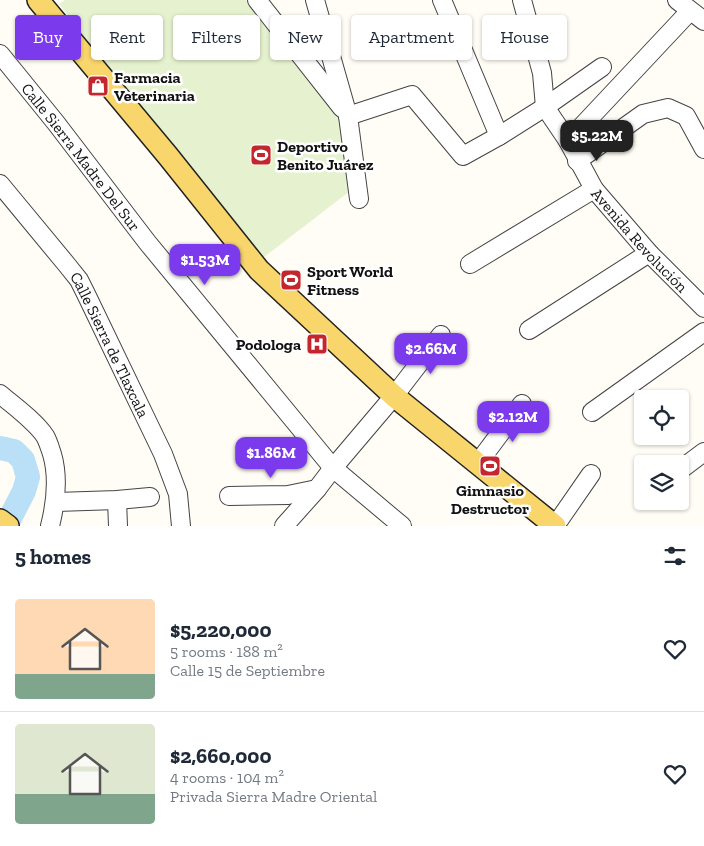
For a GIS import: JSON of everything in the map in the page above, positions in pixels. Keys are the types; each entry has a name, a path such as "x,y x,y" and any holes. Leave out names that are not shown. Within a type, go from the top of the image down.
{"main road":[{"path":"42,1 259,270 394,396 555,526"},
{"path":"0,520 8,526"}],"street":[{"path":"257,0 348,116"},
{"path":"315,0 348,116 359,199"},
{"path":"442,0 498,136"},
{"name":"Avenida Revolución","path":"522,0 542,73 545,107 568,141 594,189 649,253 704,308"},
{"path":"568,141 690,11"},
{"name":"Calle Sierra Madre Del Sur","path":"0,54 56,123 147,242 333,468 402,526"},
{"path":"348,116 412,95 463,156 545,107 602,67"},
{"path":"578,161 643,114 668,108 686,116 704,150"},
{"name":"Calle Sierra de Tlaxcala","path":"0,184 79,280 165,458 178,494 181,526"},
{"path":"470,264 594,189"},
{"path":"529,330 649,253"},
{"path":"592,412 704,332"},
{"path":"284,526 394,396 441,335"},
{"path":"0,394 38,428 46,438 56,466 56,502 50,526"},
{"path":"478,463 522,404"},
{"path":"689,463 704,452"},
{"path":"555,526 591,474"},
{"path":"229,496 288,495 317,489"},
{"path":"56,502 150,497"},
{"path":"117,500 118,526"}],"green space":[{"name":"Deportivo Benito Juárez","path":"65,0 246,0 259,15 173,15 173,60 260,60 260,17 270,29 270,60 295,60 339,119 350,191 259,261 103,60 163,60 163,15 91,15 91,45 81,32 81,15 68,15 59,4"}],"waterway":[{"path":"0,448 14,451 23,460 28,477 24,491 6,526"}],"place":[{"name":"Farmacia Veterinaria","path":"98,86"},
{"name":"Deportivo Benito Juárez","path":"261,155"},
{"name":"Sport World Fitness","path":"291,280"},
{"name":"Podologa","path":"317,344"},
{"name":"Gimnasio Destructor","path":"490,466"}]}
